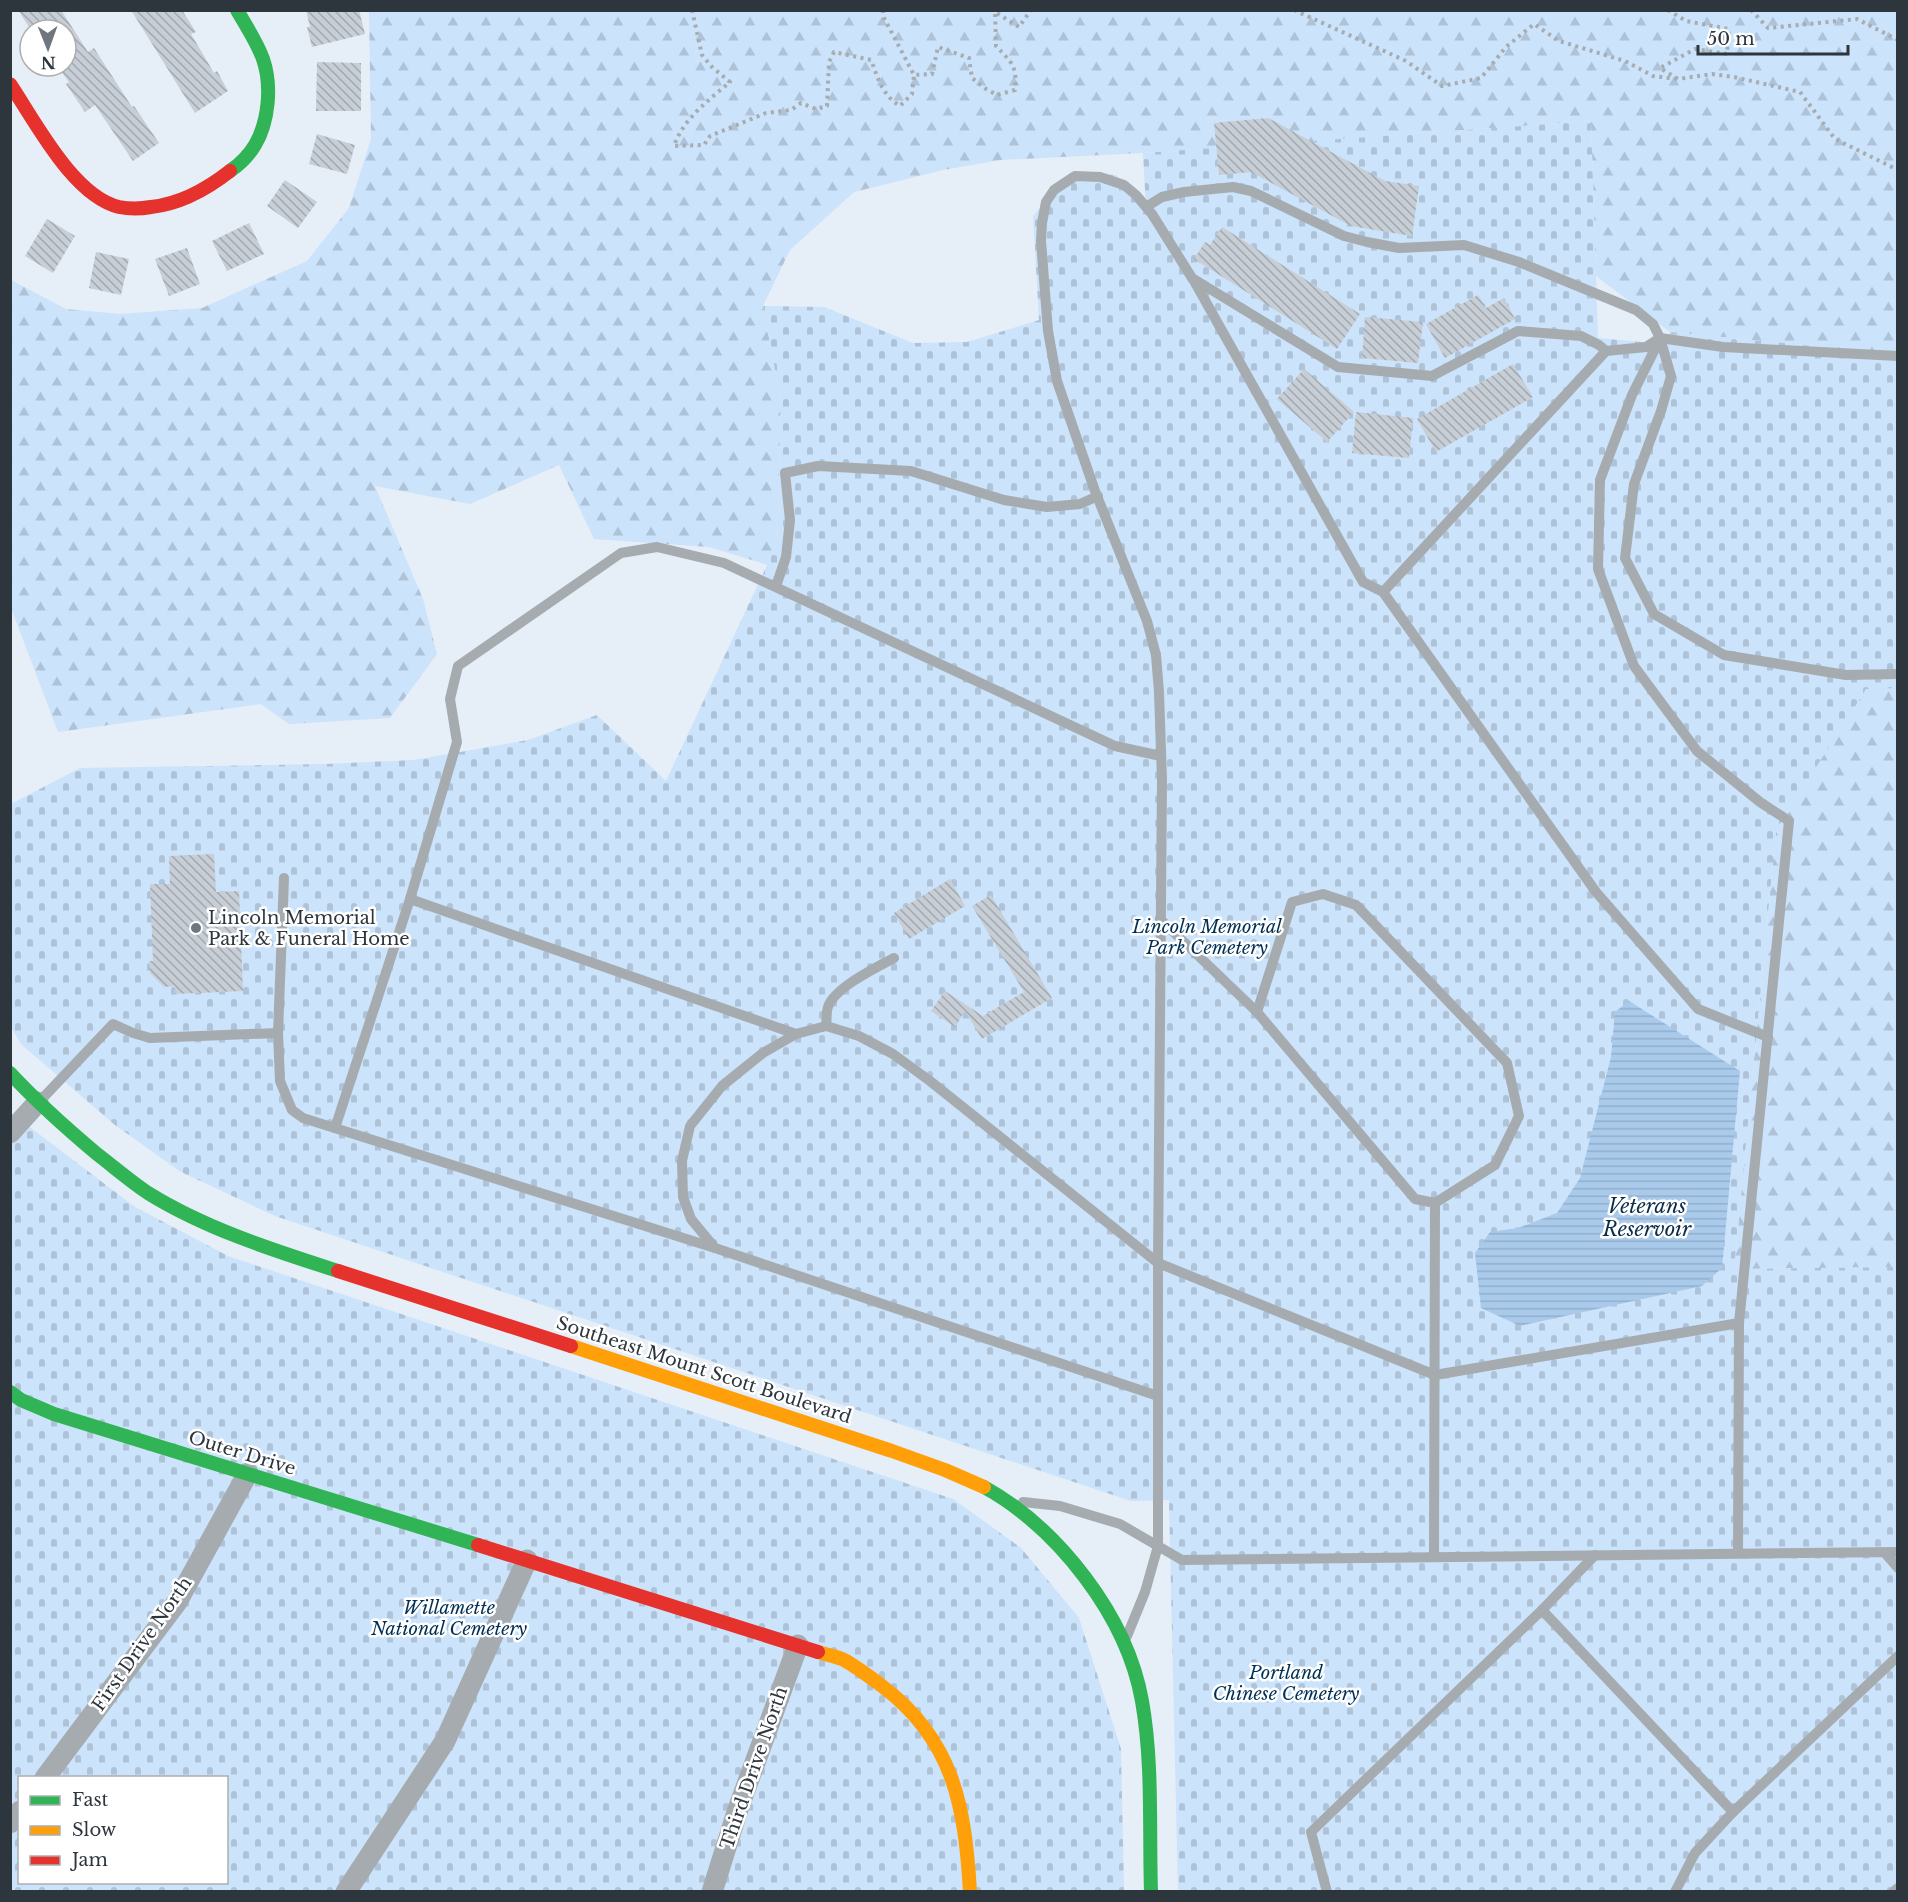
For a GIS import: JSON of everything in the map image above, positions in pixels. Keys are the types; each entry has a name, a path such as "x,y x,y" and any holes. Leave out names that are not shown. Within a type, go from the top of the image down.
{"street":[{"path":"10,84 64,164 83,186 100,199 117,207 135,209 159,207 178,202 231,170 249,154 260,135 266,109 267,76 263,59 237,10"},
{"name":"Southeast Mount Scott Boulevard","path":"10,1073 78,1138 145,1191 231,1233 345,1273 852,1437 949,1471 982,1485 1007,1500 1038,1526 1075,1565 1095,1591 1124,1643 1134,1670 1146,1722 1151,1892"},
{"path":"10,1133 38,1102"},
{"name":"Outer Drive","path":"10,1392 21,1400 54,1414 844,1660 881,1685 911,1711 934,1741 949,1769 961,1810 968,1859 969,1892"},
{"name":"First Drive North","path":"46,1776 177,1602 248,1473"},
{"path":"346,1892 445,1741 527,1560"},
{"name":"Third Drive North","path":"712,1892 738,1809 798,1645"}],"lane":[{"path":"1124,1643 1145,1592 1158,1546 1161,756 1156,655 1147,621 1098,496 1057,381 1048,331 1041,241 1046,202 1054,190 1075,176 1100,177 1124,185 1136,195 1192,278 1363,582 1383,592 1596,892 1698,1009 1767,1037"},
{"path":"1146,207 1162,197 1184,192 1233,187 1251,191 1344,236 1399,248 1464,245 1519,262 1636,310 1653,324 1660,338 1671,376 1634,484 1625,558 1654,614 1724,655 1846,675 1898,674"},
{"path":"1192,278 1338,367 1432,376 1518,331 1581,336 1606,351"},
{"path":"1660,338 1632,395 1600,480 1598,569 1634,666 1697,751 1760,802 1788,821 1739,1323 1738,1553"},
{"path":"1383,592 1606,351 1646,347 1660,338 1724,347 1898,356"},
{"path":"776,586 786,557 790,520 785,473 818,466 911,471 1004,500 1047,507 1080,504 1098,496"},
{"path":"335,1128 410,899 457,742 450,699 458,666 621,553 657,547 724,563 1115,746 1161,756"},
{"path":"284,878 278,1033 280,1081 292,1110 303,1118 715,1248 1158,1396"},
{"path":"1160,919 1257,1012 1415,1199 1435,1203 1495,1165 1519,1116 1507,1063 1356,904 1323,894 1292,902 1257,1012"},
{"path":"410,899 796,1035"},
{"path":"826,1026 828,1006 838,993 859,977 894,958"},
{"path":"38,1102 113,1023 134,1034 150,1038 278,1033"},
{"path":"715,1248 691,1219 683,1197 682,1161 690,1126 722,1086 763,1053 796,1035 826,1026 859,1036 893,1054 1158,1263 1435,1375 1739,1323"},
{"path":"1434,1557 1435,1203"},
{"path":"1007,1500 1060,1506 1120,1524 1182,1560 1898,1552"},
{"path":"1885,1553 1898,1568"},
{"path":"1327,1892 1311,1832 1542,1610 1594,1556"},
{"path":"1542,1610 1733,1812"},
{"path":"1675,1892 1695,1852 1733,1812 1898,1656"},
{"path":"1893,1892 1898,1888"}],"path":[{"path":"692,10 702,55 712,68 730,82 700,108 678,133 674,146 704,145 710,136 766,113 791,110 801,104 816,110 827,106 829,62 834,52 872,60 882,88 890,100 900,106 912,94 914,75 883,16 883,10"},
{"path":"914,75 932,74 938,47 969,58 972,78 986,89 997,95 1015,90 1014,64 996,46 995,12 1019,27 1031,10"},
{"path":"1293,10 1406,61 1442,86 1481,78 1506,47 1534,24 1558,41 1625,61 1653,76 1678,79 1712,74 1734,76 1800,92 1834,139 1898,170"},
{"path":"1668,10 1686,21 1729,29 1727,54 1695,49 1660,68 1678,79"},
{"path":"1751,10 1768,28 1857,19 1898,40"}],"green space":[{"path":"369,11 1897,11 1897,354 1670,332 1596,276 1591,121 1143,153 1000,160 943,170 854,192 790,250 763,306 781,401 777,544 768,565 709,547 594,539 559,465 470,504 375,486 423,599 437,654 390,718 289,724 261,704 58,732 11,608 11,280 66,309 120,314 202,308 307,261 349,208 371,139"},
{"name":"Lincoln Memorial Park Cemetery","path":"1591,121 1598,338 1664,344 1670,332 1897,354 1897,688 1866,689 1776,830 1734,1269 1897,1267 1897,1891 1178,1891 1169,1500 1131,1501 275,1216 181,1172 115,1125 21,1044 11,1027 11,804 80,768 326,764 414,760 528,740 597,715 666,781 777,544 781,401 763,306 824,307 913,343 967,342 1039,320 1033,216 1071,173 1116,175 1146,208 1143,153"},
{"path":"1866,688 1897,688 1897,1267 1734,1269 1776,830"},
{"name":"Willamette National Cemetery","path":"10,1112 135,1207 228,1256 953,1499 1021,1548 1079,1618 1121,1749 1124,1891 11,1891"}],"water":[{"name":"Veterans Reservoir","path":"1629,1001 1740,1071 1722,1268 1702,1286 1520,1326 1481,1308 1475,1253 1490,1232 1518,1228 1557,1213 1580,1178 1611,1057 1615,1012"}],"building":[{"path":"18,10 61,10 66,18 23,18"},
{"path":"131,10 182,10 196,32 191,34 214,73 217,71 228,91 195,113"},
{"path":"306,10 359,10 365,34 312,47"},
{"path":"78,36 88,52 94,48 132,107 134,106 159,143 133,161 95,105 85,112 66,84 69,82 66,78 78,78"},
{"path":"317,62 361,63 361,111 316,111"},
{"path":"1268,118 1385,181 1419,186 1412,236 1351,226 1251,172 1219,175 1214,123"},
{"path":"317,134 355,145 347,174 309,164"},
{"path":"285,180 317,202 298,228 267,206"},
{"path":"47,219 75,236 53,273 25,256"},
{"path":"249,223 264,254 227,271 212,241"},
{"path":"1222,227 1360,314 1337,349 1194,259 1205,242 1210,245"},
{"path":"187,248 200,284 169,296 155,259"},
{"path":"96,252 129,259 121,295 89,288"},
{"path":"1478,295 1486,308 1504,298 1515,319 1445,358 1426,324"},
{"path":"1365,317 1423,322 1418,363 1362,358"},
{"path":"1513,364 1533,397 1436,452 1417,419"},
{"path":"1304,369 1354,412 1327,442 1277,399"},
{"path":"1356,412 1413,418 1409,458 1352,453"},
{"name":"Lincoln Memorial Park & Funeral Home","path":"214,854 216,892 239,891 243,991 175,994 175,986 164,987 150,973 149,961 153,961 150,884 170,884 169,856"},
{"path":"950,879 965,906 909,939 894,913"},
{"path":"991,895 1052,998 982,1039 965,1011 955,1027 931,1011 945,991 983,1016 1024,992 972,906"}],"traffic: fast":[{"path":"230,171 255,145 260,135 268,103 268,80 263,59 255,40 237,10"},
{"path":"10,1073 74,1134 148,1193 216,1228 338,1271"},
{"path":"10,1392 21,1400 54,1414 478,1545"},
{"path":"984,1487 1011,1504 1063,1550 1105,1607 1121,1637 1134,1669 1142,1701 1148,1748 1151,1892"}],"traffic: slow":[{"path":"571,1346 892,1451 984,1487"},
{"path":"818,1652 849,1663 882,1686 906,1707 925,1729 940,1752 959,1804 968,1861 970,1892"}],"traffic: jam":[{"path":"10,84 43,136 71,173 102,200 119,207 143,208 172,203 203,190 230,171"},
{"path":"338,1271 571,1346"},
{"path":"478,1545 818,1652"}],"place":[{"name":"Lincoln Memorial Park & Funeral Home","path":"196,928"}],"park label":[{"name":"Portland Chinese Cemetery","path":"1286,1683"}]}
